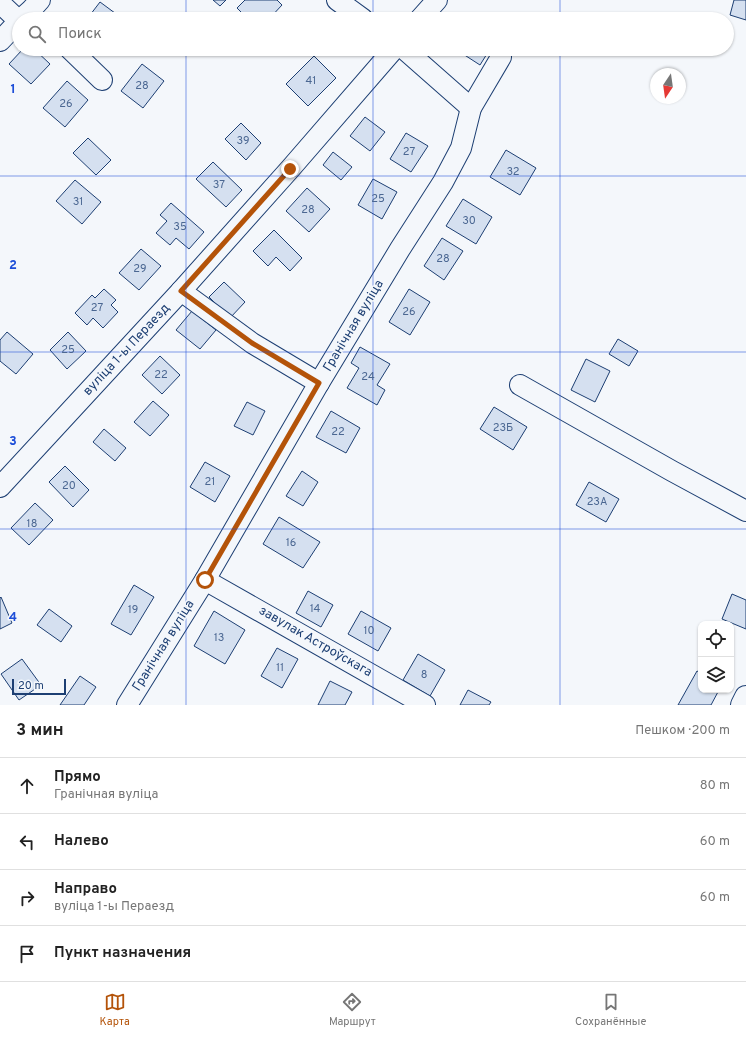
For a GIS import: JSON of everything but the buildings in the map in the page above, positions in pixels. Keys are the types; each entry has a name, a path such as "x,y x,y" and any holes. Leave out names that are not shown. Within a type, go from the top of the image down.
{"main road":[{"path":"742,705 746,697"}],"street":[{"path":"337,0 353,12"},
{"path":"426,12 437,0"},
{"path":"0,4 21,12"},
{"path":"0,41 12,30"},
{"path":"77,56 102,80"},
{"name":"вуліца 1-ы Пераезд","path":"0,487 181,291 285,175 388,56"},
{"path":"412,56 471,108"},
{"name":"Гранічная вуліца","path":"127,705 205,580 319,383 400,249 443,182 461,148 471,108 501,57"},
{"path":"181,291 252,343 319,383"},
{"path":"520,385 746,511"},
{"name":"завулак Астроўскага","path":"205,580 425,705"}],"route":[{"path":"205,580 319,383 252,343 181,291 290,169"}]}
